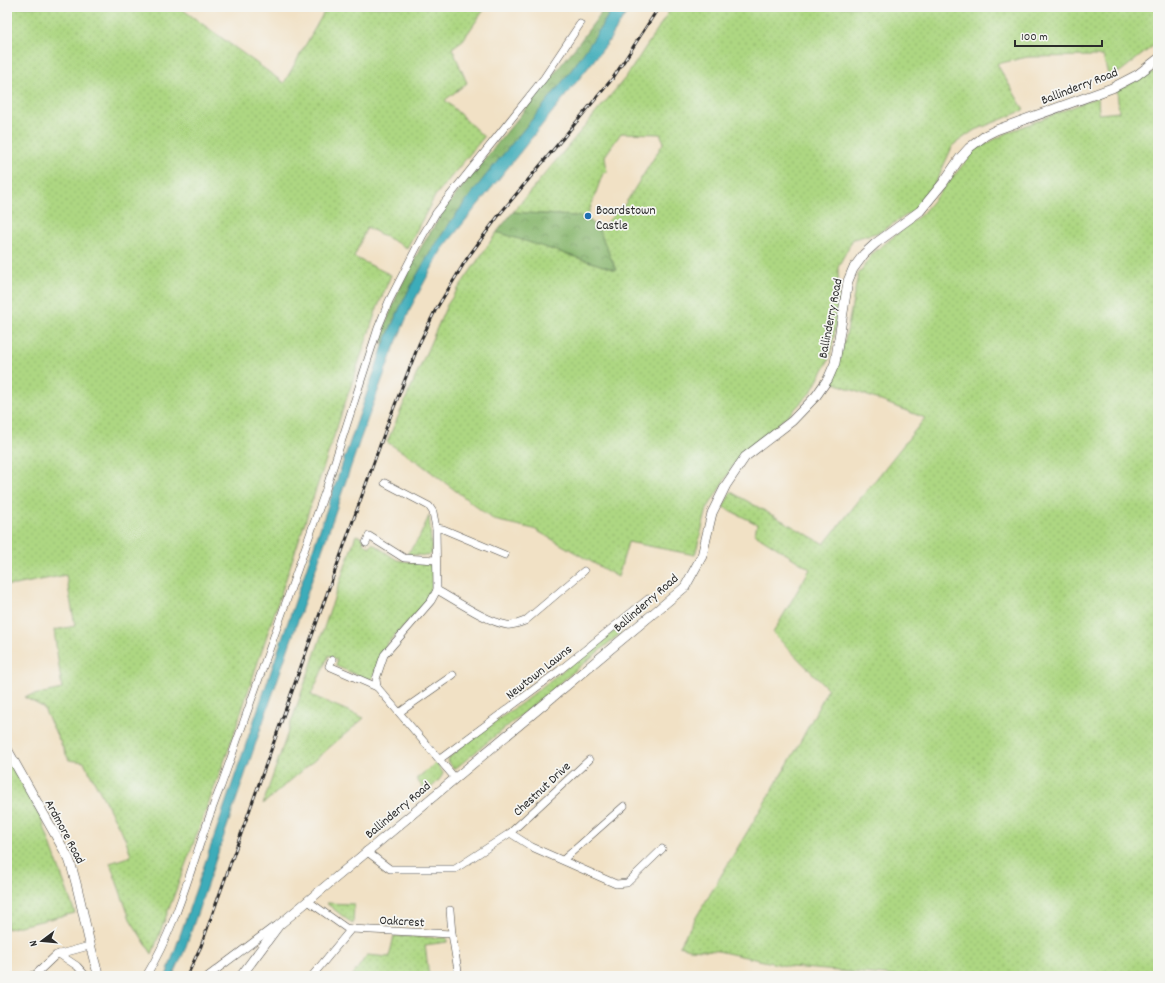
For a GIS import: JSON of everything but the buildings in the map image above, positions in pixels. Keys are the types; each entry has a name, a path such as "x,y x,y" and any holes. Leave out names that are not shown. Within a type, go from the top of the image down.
{"street":[{"path":"146,976 160,953 194,863 209,815 221,786 326,489 378,328 389,300 436,213 544,78 580,24"},
{"name":"Ballinderry Road","path":"241,976 279,925 366,851 685,587 702,556 712,513 726,485 745,457 792,421 816,396 828,379 835,363 848,281 853,268 876,243 920,211 943,183 960,158 977,141 996,130 1112,88 1137,76 1158,59"},
{"path":"377,687 376,679 384,655 431,601 436,590 436,528 433,512 429,506 385,483"},
{"path":"436,528 443,529 505,555"},
{"path":"366,543 369,536 404,558 436,560"},
{"path":"436,590 490,619 508,625 516,624 525,621 584,571"},
{"name":"Newtown Lawns","path":"440,759 554,675 648,599"},
{"path":"332,660 329,666 377,687 440,759 454,778"},
{"path":"400,712 453,675"},
{"name":"Ardmore Road","path":"7,749 69,859 89,946 99,976"},
{"name":"Chestnut Drive","path":"366,851 390,869 455,870 510,833 589,760"},
{"path":"563,860 624,806"},
{"name":"Chestnut Drive","path":"510,833 532,847 616,884 626,883 662,849"},
{"name":"Oakcrest","path":"308,901 346,928 452,934"},
{"path":"450,910 458,971"},
{"path":"208,976 272,928 279,925"},
{"path":"312,976 351,929"},
{"path":"30,976 36,974 56,955 89,946"},
{"path":"59,954 77,966 86,976"}],"green space":[{"path":"7,7 179,7 284,83 327,7 486,7 463,40 452,48 467,83 445,100 484,137 435,196 407,248 367,227 354,257 391,275 376,311 228,751 152,954 130,919 110,863 131,856 126,840 84,762 69,760 43,707 24,697 62,689 54,630 75,626 66,575 15,585 7,585"},
{"path":"603,7 613,7 573,68 460,209 439,239 408,291 383,346 382,333 400,288 420,249 446,207 578,44 599,16"},
{"path":"672,7 1158,7 1158,42 1121,71 1109,78 1103,56 1027,57 997,64 1024,110 973,131 953,145 936,182 918,208 880,232 853,239 838,267 839,312 829,359 811,392 791,413 752,445 736,461 707,509 695,555 628,542 618,577 534,529 494,520 418,462 387,442 447,305 497,232 616,270 599,230 625,204 664,142 660,134 621,133 605,156 607,172 603,173 587,217 513,212 626,77"},
{"path":"1158,70 1158,976 896,976 791,967 718,951 690,949 679,946 796,750 828,689 773,633 810,569 755,534 757,524 723,507 731,492 824,544 925,418 832,382 846,336 858,275 872,254 922,214 976,149 1009,132 1098,97 1099,114 1119,112 1117,90"},
{"path":"513,212 587,217 599,230 616,270 497,232"},
{"path":"429,516 432,553 428,556 407,554 419,538"},
{"path":"356,535 364,538 363,543 370,547 372,543 397,560 431,565 433,578 431,591 418,612 390,640 383,650 372,679 366,679 336,666 337,660 329,655 311,695 364,718 263,804"},
{"path":"617,627 621,633 456,768 453,768 448,761 449,758 466,742 522,703"},
{"path":"7,758 41,818 75,913 7,929"},
{"path":"436,763 443,773 442,776 426,791 416,779"},
{"path":"326,903 354,904 353,924"},
{"path":"394,936 447,938 447,942 425,945 429,976 352,976 367,955 389,957"}],"water":[{"path":"613,7 630,7 607,44 441,251 412,305 393,350 360,440 184,952 173,976 166,976 383,346 395,318 423,264 460,209 573,68"}],"railway":[{"path":"187,976 201,946 389,420 419,344 435,311 466,260 499,215 613,78 659,7"}],"place":[{"name":"Boardstown Castle","path":"588,216"}]}
